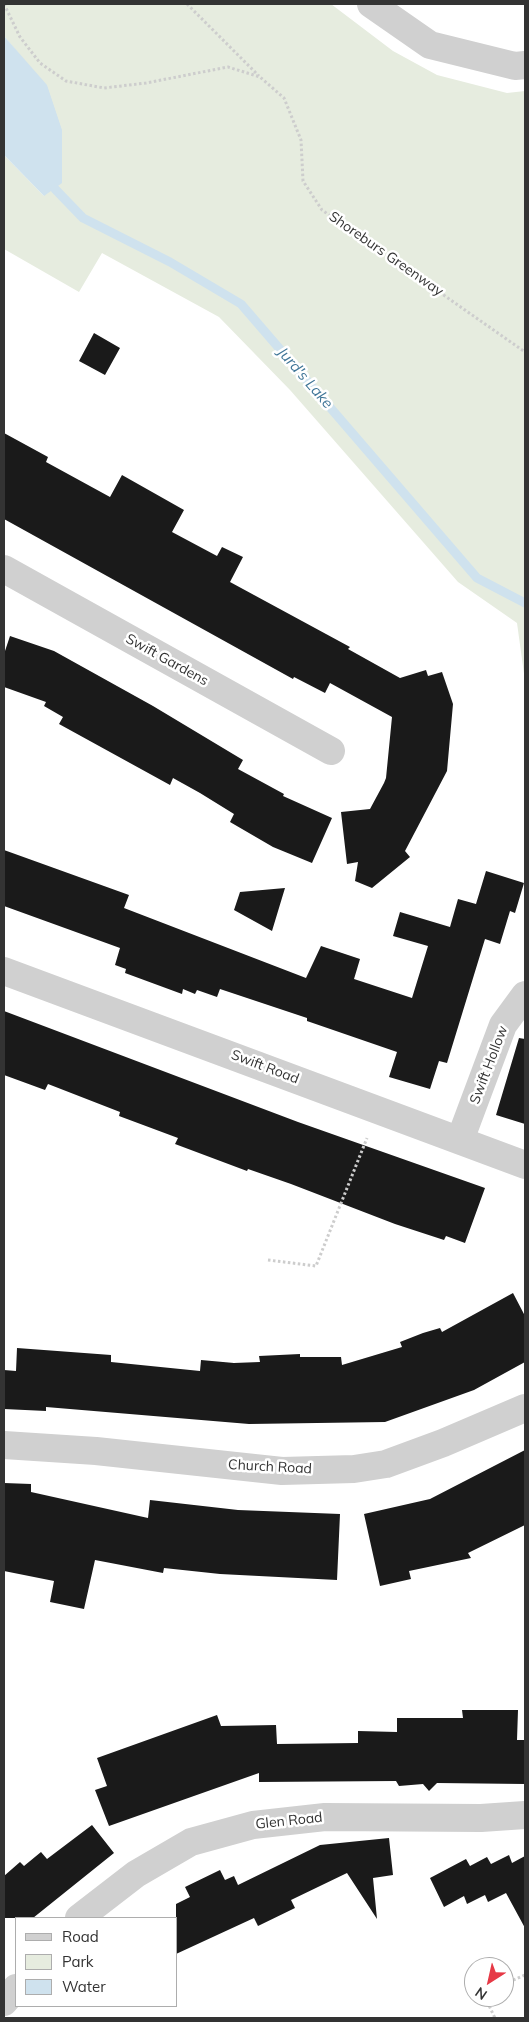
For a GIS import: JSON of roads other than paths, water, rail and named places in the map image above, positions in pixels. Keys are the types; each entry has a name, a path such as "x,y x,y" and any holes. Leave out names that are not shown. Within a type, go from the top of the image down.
{"street":[{"path":"370,4 430,45 514,66 525,65"},
{"name":"Swift Gardens","path":"4,569 331,751"},
{"name":"Swift Road","path":"4,971 525,1165"},
{"name":"Swift Hollow","path":"460,1140 503,1025 525,995"},
{"name":"Church Road","path":"4,1445 96,1451 282,1471 354,1469 386,1464 443,1443 525,1408"},
{"name":"Glen Road","path":"80,1917 136,1874 191,1842 253,1825 325,1817 481,1818 525,1815"},
{"path":"4,2002 15,1989"}],"water":[{"path":"4,36 47,85 62,130 62,183 44,196 4,155"}],"waterway":[{"name":"Jurd's Lake","path":"55,189 83,218 170,262 241,304 477,578 525,603"}]}
